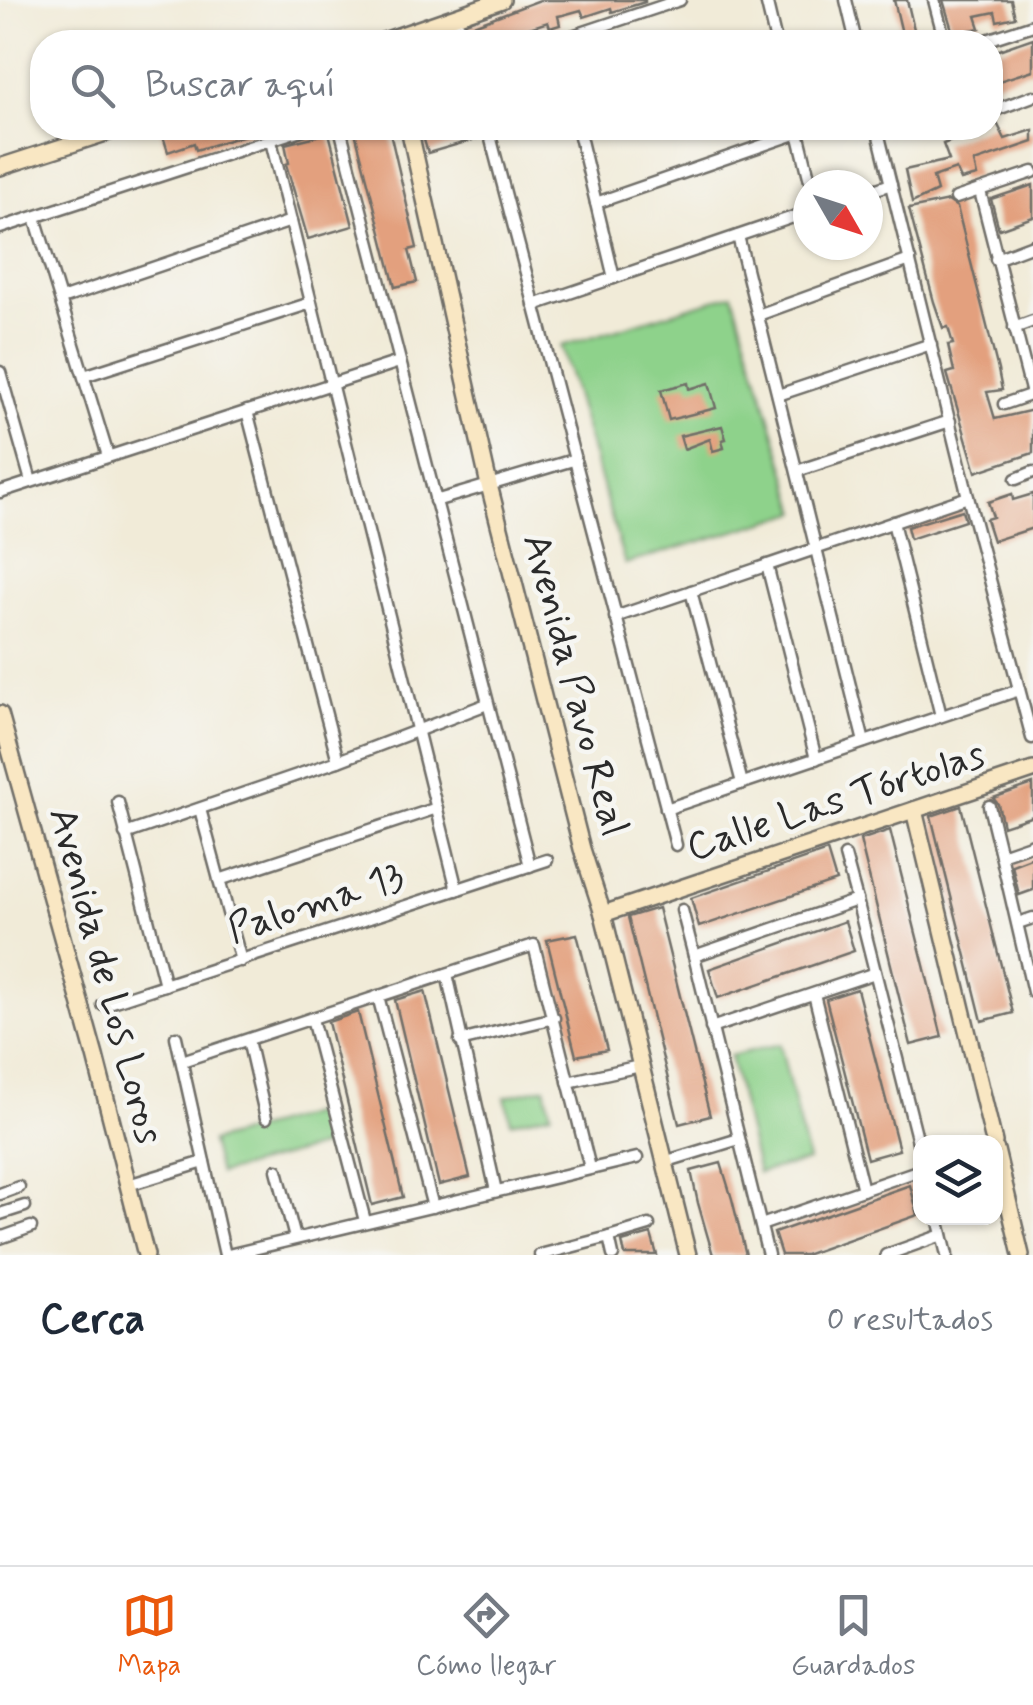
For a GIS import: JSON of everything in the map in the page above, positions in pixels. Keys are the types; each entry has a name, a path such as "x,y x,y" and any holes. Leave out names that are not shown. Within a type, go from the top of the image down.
{"street":[{"path":"418,30 502,0"},
{"path":"591,30 680,0"},
{"path":"766,0 773,30"},
{"path":"846,0 853,30"},
{"path":"934,0 942,30"},
{"path":"457,22 460,30"},
{"path":"1003,34 1033,24"},
{"path":"1003,107 1033,96"},
{"path":"0,167 84,140"},
{"path":"343,140 530,866"},
{"name":"Avenida Pavo Real","path":"412,140 489,485 688,1255"},
{"path":"491,140 676,844"},
{"path":"581,140 614,278"},
{"path":"596,203 770,140"},
{"path":"800,140 807,170"},
{"path":"881,140 1032,738"},
{"path":"0,228 271,141 457,890"},
{"path":"956,198 1033,172"},
{"path":"883,187 891,184"},
{"path":"980,192 1032,394 1004,404"},
{"path":"35,217 108,456"},
{"path":"534,305 793,217"},
{"path":"62,299 291,221"},
{"path":"738,236 864,742"},
{"path":"996,259 1033,245"},
{"path":"758,315 910,260"},
{"path":"84,376 312,303"},
{"path":"1014,328 1033,321"},
{"path":"778,395 931,344"},
{"path":"0,492 399,362"},
{"path":"0,372 30,482"},
{"path":"247,411 338,761"},
{"path":"797,472 950,421"},
{"path":"435,501 573,460"},
{"path":"1016,479 1033,472"},
{"path":"615,617 968,497"},
{"path":"893,522 941,716"},
{"path":"768,565 816,758"},
{"path":"692,591 742,784"},
{"path":"666,809 1019,690"},
{"path":"125,834 338,761 488,704"},
{"name":"Avenida de Los Loros","path":"0,714 146,1255"},
{"name":"Calle Las Tórtolas","path":"602,914 1033,770"},
{"path":"118,802 165,985"},
{"path":"988,806 1033,992"},
{"path":"219,880 436,808"},
{"path":"200,809 240,960"},
{"path":"914,810 992,1135"},
{"path":"1000,855 1033,844"},
{"path":"845,856 916,1135"},
{"name":"Paloma 13","path":"103,1005 547,860"},
{"path":"694,956 857,900"},
{"path":"682,910 768,1255"},
{"path":"1018,923 1033,918"},
{"path":"182,1061 534,945 590,1168"},
{"path":"711,1028 875,973"},
{"path":"447,974 496,1191"},
{"path":"814,994 863,1190"},
{"path":"378,996 433,1207"},
{"path":"460,1041 554,1018"},
{"path":"312,1019 365,1221"},
{"path":"176,1037 226,1255 637,1158"},
{"path":"248,1040 266,1118"},
{"path":"568,1082 640,1066"},
{"path":"664,1162 738,1139"},
{"path":"128,1184 204,1162"},
{"path":"277,1170 296,1238"},
{"path":"760,1225 913,1172"},
{"path":"1003,1181 1020,1255"},
{"path":"0,1194 19,1187"},
{"path":"0,1214 25,1206"},
{"path":"543,1255 649,1225"},
{"path":"940,1225 947,1255"},
{"path":"0,1238 30,1227"},
{"path":"886,1255 942,1236"},
{"path":"609,1237 613,1255"}],"green space":[{"path":"733,294 798,512 625,564 561,346"},
{"path":"780,1044 808,1161 758,1173 730,1056"},
{"path":"545,1087 551,1113 511,1122 505,1097"},
{"path":"322,1111 331,1144 219,1174 211,1142"}],"building":[{"path":"540,0 645,0 612,12 611,8 584,17 581,10 558,16 560,25 550,28 548,22 523,30 468,27"},
{"path":"894,0 907,0 914,30 901,30"},
{"path":"943,0 1011,0 1015,17 997,21 995,12 976,16 980,28 952,30"},
{"path":"1033,38 1033,70 1003,80 1003,48"},
{"path":"1033,130 1033,142 974,162 977,176 961,180 956,169 933,177 937,191 912,203 905,170 949,160 943,144 953,140 1003,140 1003,135 1005,139"},
{"path":"164,140 229,140 196,150 194,143 168,152"},
{"path":"331,140 353,226 308,239 286,164 289,163 285,144"},
{"path":"357,140 392,140 417,248 409,250 417,282 395,287"},
{"path":"424,140 473,140 428,153"},
{"path":"1033,185 1033,217 999,229 991,199"},
{"path":"948,201 957,207 998,370 1002,390 987,392 995,419 1033,410 1033,453 976,472 947,373 954,371 948,345 953,344 934,302 909,209"},
{"path":"688,383 689,389 709,383 716,408 669,420 661,390"},
{"path":"722,426 724,448 713,451 710,439 684,449 680,436"},
{"path":"1012,494 1013,500 1033,494 1033,528 993,541 986,519 993,517 988,502"},
{"path":"962,510 965,521 910,539 907,527"},
{"path":"1033,784 1033,816 1003,826 993,798"},
{"path":"961,806 1013,1013 982,1021 931,816"},
{"path":"890,830 942,1037 911,1045 860,840"},
{"path":"827,851 836,881 699,927 691,898"},
{"path":"1033,857 1033,890 1019,895 1012,865"},
{"path":"658,908 710,1116 679,1124 628,917"},
{"path":"845,921 854,951 718,998 709,969"},
{"path":"577,934 607,1050 576,1056 547,940"},
{"path":"857,989 899,1150 867,1159 826,999"},
{"path":"425,991 470,1177 439,1185 395,1000"},
{"path":"358,1012 403,1197 372,1205 328,1022"},
{"path":"721,1163 746,1255 713,1255 698,1203 691,1171"},
{"path":"910,1185 913,1217 805,1255 781,1255 774,1233"},
{"path":"651,1234 657,1255 625,1255 622,1242"}]}
